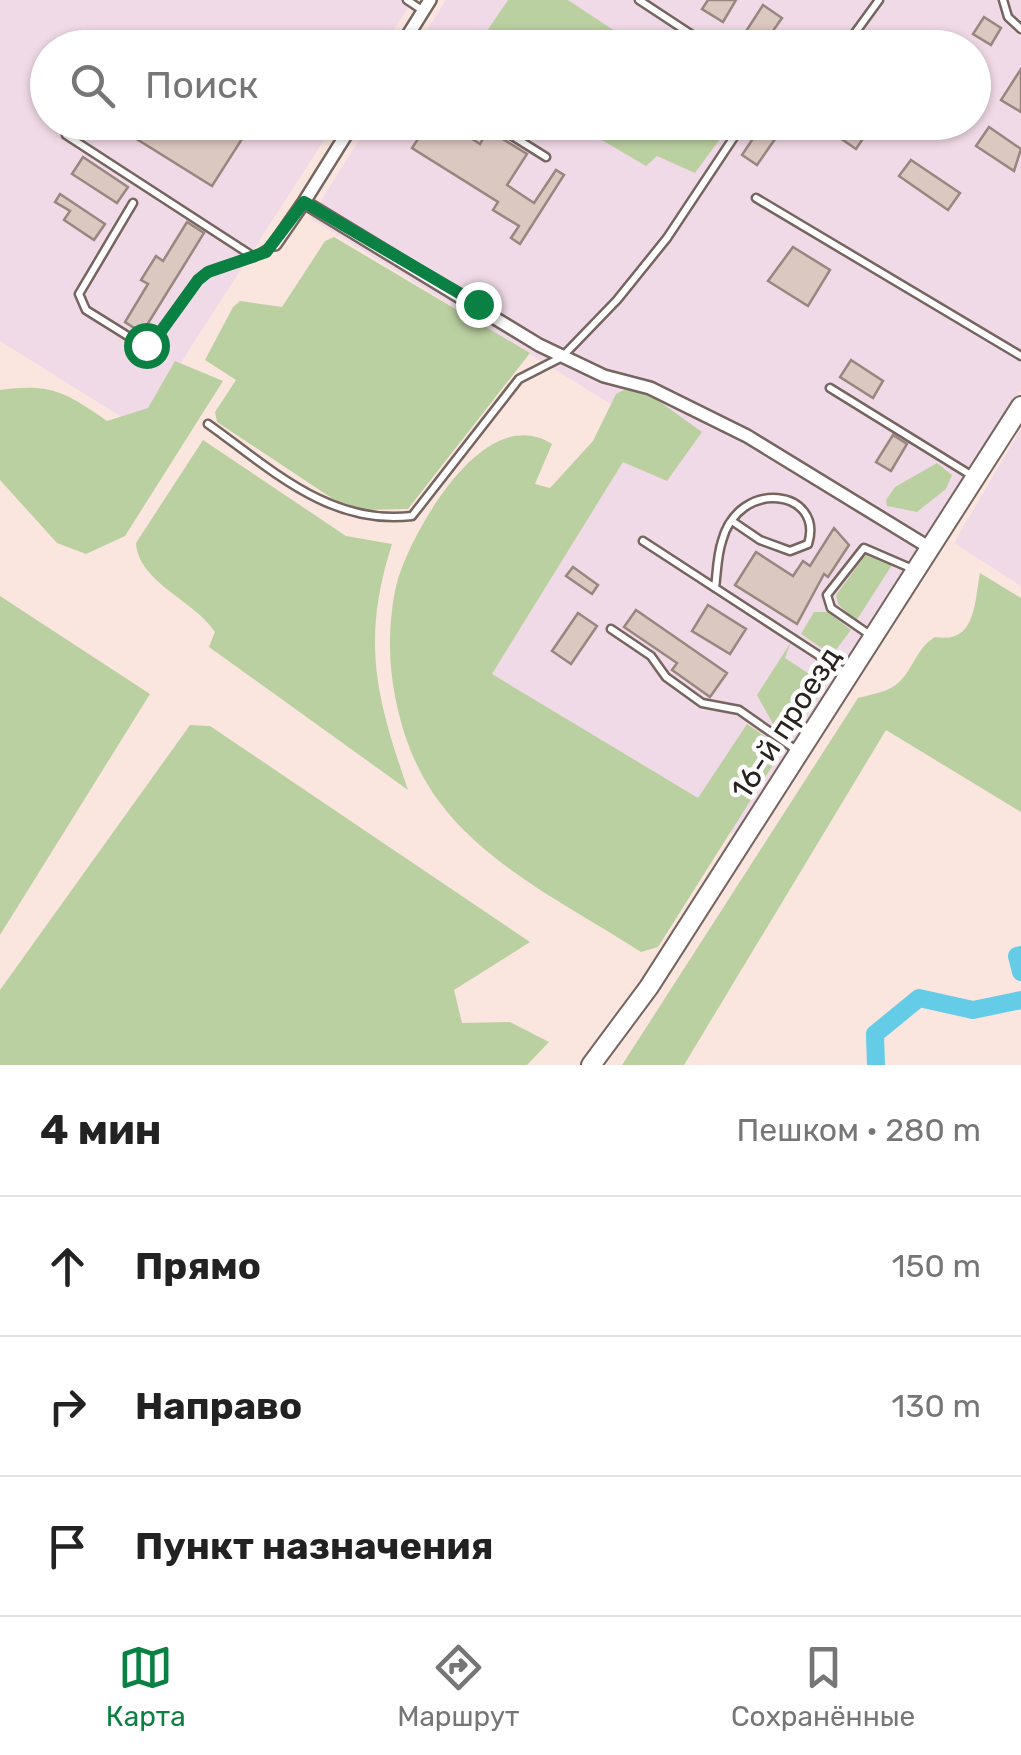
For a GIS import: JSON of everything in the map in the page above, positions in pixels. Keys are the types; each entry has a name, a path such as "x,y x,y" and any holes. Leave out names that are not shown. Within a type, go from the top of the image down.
{"street":[{"path":"411,30 426,5"},
{"path":"275,244 343,140"},
{"path":"304,202 562,357 604,376 650,388 747,436 930,548"},
{"name":"16-й проезд","path":"591,1065 649,987 1020,410"}],"lane":[{"path":"406,0 426,5"},
{"path":"639,0 685,30"},
{"path":"857,30 879,0"},
{"path":"1002,0 1008,17 1021,29"},
{"path":"74,140 254,257"},
{"path":"518,140 546,158"},
{"path":"208,424 323,502 359,517 412,516 520,379 562,357 668,238 732,140"},
{"path":"756,198 1021,356"},
{"path":"133,203 78,294 86,310 139,343 154,341 208,272 254,257 275,244"},
{"path":"830,388 975,478"},
{"path":"715,588 722,541 732,521 753,499 778,495 807,518 812,532 808,544 790,551 760,540 732,521"},
{"path":"642,540 850,676"},
{"path":"874,638 831,608 827,595 864,548 886,553 916,570"},
{"path":"611,629 651,656 666,677 702,704 739,710 800,753"}],"shaded area":[{"path":"0,0 413,0 393,30 30,30 30,140 324,140 139,428 0,341"},
{"path":"446,0 1021,0 1021,389 741,831 733,833 471,672 630,416 310,218 359,140 991,140 991,30 427,30"},
{"path":"1021,428 1021,586 954,543"}],"green space":[{"path":"508,0 568,0 613,30 488,30"},
{"path":"602,140 719,140 695,173 657,156 646,166"},
{"path":"334,237 530,353 408,509 363,510 333,499 217,422 215,412 236,380 205,360 233,307 240,301 282,307 325,241"},
{"path":"175,361 223,381 125,536 86,554 57,543 0,480 0,390 32,388 57,392 107,421 148,408"},
{"path":"626,389 642,389 702,432 667,481 623,462 492,674 698,798 747,724 783,749 658,947 641,952 518,875 462,829 439,801 413,757 402,726 390,645 392,607 401,570 423,524 459,473 480,452 504,439 528,435 552,444 535,484 550,488 593,441 616,394"},
{"path":"203,440 346,536 392,544 377,610 376,668 388,726 408,790 209,647 215,632 146,569 136,543"},
{"path":"937,463 952,475 946,489 917,512 887,506 886,500 895,487"},
{"path":"867,553 894,562 856,621 838,604 836,595"},
{"path":"980,573 1021,598 1021,812 886,730 684,1065 622,1065 858,698 891,688 904,677 928,642 935,637 948,638 966,628 974,609"},
{"path":"0,596 150,694 0,935"},
{"path":"814,612 828,612 851,630 832,655 801,634"},
{"path":"791,642 785,658 826,685 791,737 773,724 757,695"},
{"path":"190,725 210,726 530,942 454,990 462,1023 510,1022 549,1042 527,1065 0,1065 0,990"}],"building":[{"path":"708,0 736,0 723,22 702,9"},
{"path":"763,5 782,18 774,30 747,30"},
{"path":"984,17 1001,28 991,45 991,30 976,30"},
{"path":"1021,69 1021,112 1001,100"},
{"path":"991,128 1021,149 1014,171 976,146 980,140 991,140"},
{"path":"138,140 241,140 212,186"},
{"path":"417,140 474,140 480,144 482,140 504,140 527,154 507,185 534,203 556,170 564,175 520,244 511,238 519,226 493,210 498,202 412,148"},
{"path":"752,140 774,140 757,165 742,155"},
{"path":"843,140 862,140 856,149"},
{"path":"83,157 128,187 117,203 72,174"},
{"path":"911,160 960,193 948,210 899,176"},
{"path":"60,194 105,224 94,240 64,220 70,211 55,202"},
{"path":"187,222 204,233 142,333 125,322 148,284 141,280 156,256 163,261"},
{"path":"793,247 830,270 808,306 768,281"},
{"path":"851,360 883,381 873,398 840,377"},
{"path":"893,435 907,444 891,471 876,462"},
{"path":"834,528 849,545 828,577 824,574 797,624 735,585 756,552 793,576 803,561 810,566"},
{"path":"573,567 598,585 592,594 566,576"},
{"path":"708,605 746,629 730,654 692,631"},
{"path":"636,610 727,673 710,697 672,670 677,663 624,627"},
{"path":"578,613 597,626 571,664 552,651"}],"waterway":[{"path":"1021,955 1017,956 1021,972"},
{"path":"876,1065 875,1034 919,998 973,1010 1021,1000"}],"route":[{"path":"146,345 154,341 198,280 208,272 266,252 304,202 478,304"}]}
